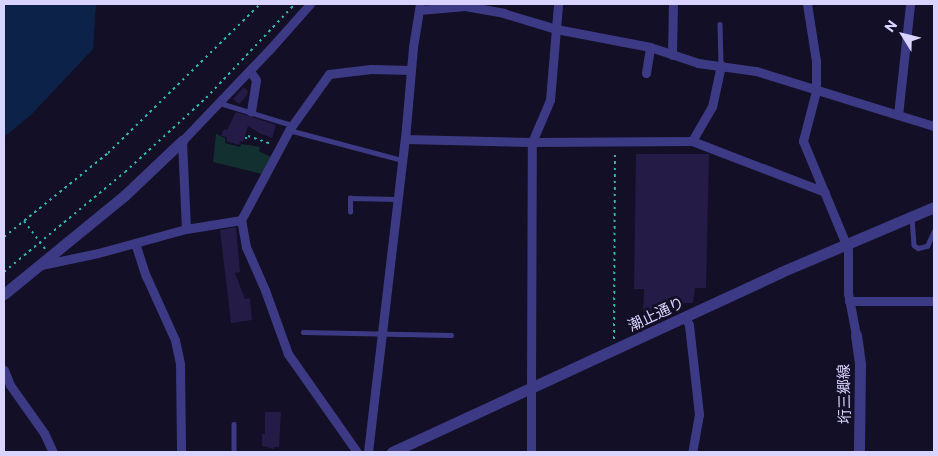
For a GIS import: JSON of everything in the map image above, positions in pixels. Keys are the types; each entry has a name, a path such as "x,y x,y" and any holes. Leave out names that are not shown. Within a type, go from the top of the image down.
{"street":[{"path":"4,294 125,195 182,141 220,103 310,4"},
{"path":"531,452 532,142 550,100 558,4"},
{"path":"672,55 673,4"},
{"path":"807,4 816,61 816,91 804,141 846,243 849,301 856,335"},
{"path":"898,116 910,4"},
{"path":"368,452 405,139 412,70 412,47 419,7 465,5 556,29 650,47 698,63 721,65 756,72 934,126"},
{"path":"646,73 650,47"},
{"path":"692,141 712,107 721,65"},
{"path":"357,452 288,354 265,290 246,247 241,220 291,128 329,74 371,68 412,70"},
{"path":"250,70 256,80 250,112"},
{"path":"405,139 532,142 692,141 825,192"},
{"path":"182,141 186,229"},
{"name":"潮止通り","path":"392,452 846,243 934,207"},
{"path":"40,266 186,229 241,220"},
{"path":"134,243 146,276 175,340 180,364 181,452"},
{"path":"849,301 934,301"},
{"path":"685,317 689,325 699,414 692,452"},
{"name":"垳三郷線","path":"856,335 860,365 859,452"},
{"path":"4,370 10,385 44,433 53,452"}],"lane":[{"path":"720,24 721,65"},
{"path":"220,103 291,128 402,160"},
{"path":"350,212 350,198 397,198"},
{"path":"912,216 914,245 918,248 927,246 932,241 934,231"},
{"path":"303,332 381,332 451,335"},
{"path":"234,424 234,452"}],"path":[{"path":"4,237 108,153 260,4"},
{"path":"4,272 125,172 206,98 295,4"},
{"path":"245,139 248,136 280,147"},
{"path":"614,350 615,141"},
{"path":"24,221 51,257"}],"green space":[{"path":"216,134 225,138 225,143 240,147 241,144 260,147 259,151 271,157 262,174 213,162"}],"water":[{"path":"4,4 96,4 93,49 31,115 4,137"}],"building":[{"path":"244,87 248,91 247,95 239,104 233,99"},
{"path":"236,112 276,125 272,138 248,126 243,142 240,141 239,145 226,141 227,137 221,136 224,129 227,130"},
{"path":"636,154 709,154 706,288 695,288 693,303 675,303 673,310 664,309 663,312 643,312 644,289 634,289"},
{"path":"236,227 240,272 235,273 245,299 250,298 252,320 231,323 220,230"},
{"path":"265,412 281,412 279,447 274,447 274,449 262,446 262,434 265,434"}]}
